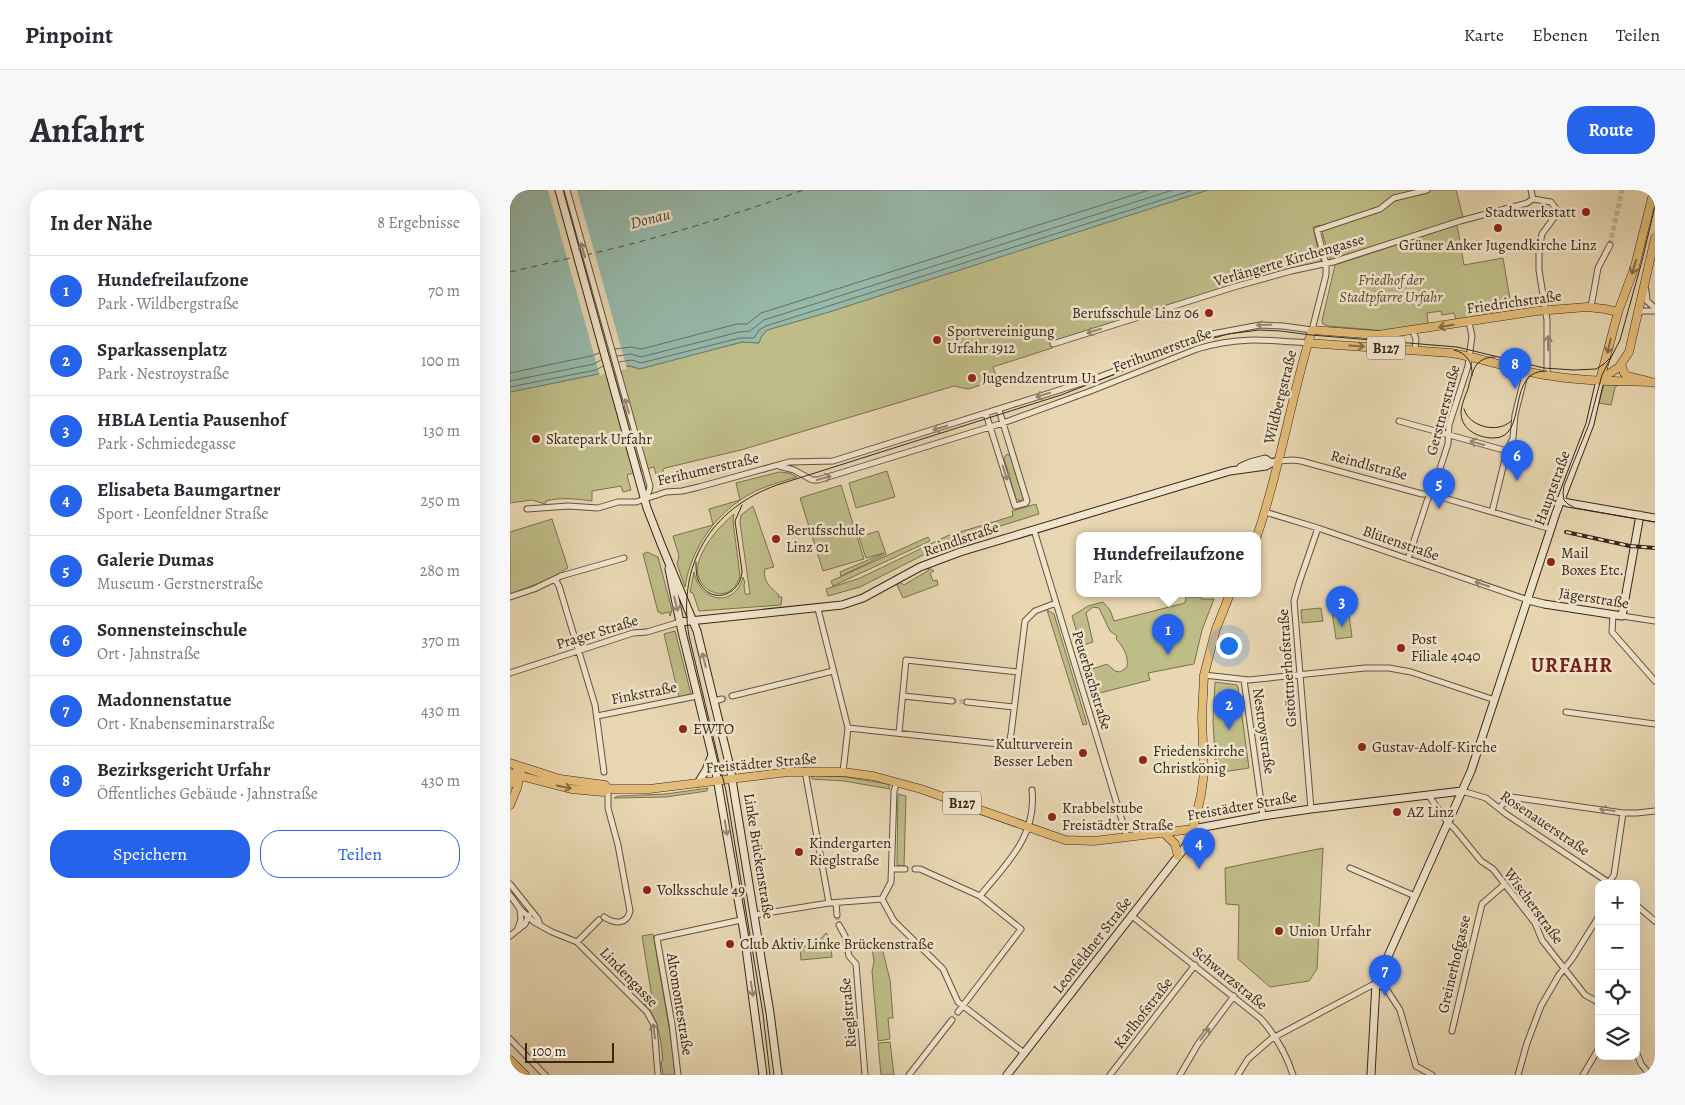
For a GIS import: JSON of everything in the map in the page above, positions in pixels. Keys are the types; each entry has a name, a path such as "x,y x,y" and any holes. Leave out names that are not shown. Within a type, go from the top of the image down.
{"main road":[{"name":"Hauptstraße","path":"1600,380 1618,312 1635,266 1654,190"},
{"path":"1600,380 1622,364 1630,350 1655,238"},
{"name":"Friedrichstraße","path":"1386,335 1546,311 1591,307 1618,312"},
{"name":"Ferihumerstraße","path":"1312,330 1386,335"},
{"name":"Wildbergstraße","path":"1258,532 1274,462 1312,330"},
{"name":"Ferihumerstraße","path":"1308,343 1416,350 1470,356 1547,376 1600,380"},
{"name":"B127","path":"1622,364 1624,373 1628,376 1652,383"},
{"name":"B127","path":"1600,380 1652,383"},
{"path":"1193,829 1204,773 1202,716 1204,675 1216,629 1229,597"},
{"name":"Freistädter Straße","path":"510,763 560,779 605,785 608,789"},
{"path":"510,784 520,766"},
{"name":"Freistädter Straße","path":"515,774 571,789 603,792 608,789 649,789 805,771 843,772 873,776 897,782 971,806 1056,838 1072,841 1094,841 1193,829"},
{"path":"510,805 515,774"},
{"path":"1164,833 1175,844 1178,856"},
{"path":"510,1060 525,1075"}],"street":[{"name":"Linke Brückenstraße","path":"559,190 641,471 645,498 667,561 697,631 732,778 770,1013 778,1075"},
{"path":"567,190 641,471"},
{"path":"1326,264 1317,230 1380,209 1394,198 1427,190"},
{"path":"1531,190 1533,199 1551,202 1556,207 1556,215 1545,228 1539,249 1539,270 1546,311 1547,376"},
{"name":"Verlängerte Kirchengasse","path":"1053,344 1291,271 1326,264 1533,199"},
{"path":"1591,307 1598,268 1610,245"},
{"name":"Wildbergstraße","path":"1312,330 1326,275 1326,264"},
{"path":"1646,280 1647,301 1655,310"},
{"path":"1638,313 1655,310"},
{"name":"Gerstnerstraße","path":"1408,559 1448,444 1450,425 1470,356 1472,336 1469,322"},
{"name":"Ferihumerstraße","path":"527,509 568,506 595,508 618,502 634,502 666,492 699,487 793,462 839,460 1106,375 1212,334 1260,325 1312,330"},
{"path":"1414,331 1416,350"},
{"name":"Ferihumerstraße","path":"779,466 794,470 812,480 818,480 1003,422 1088,392 1215,343 1254,339 1308,343"},
{"path":"1492,512 1507,451 1514,438 1515,415 1524,380 1528,372"},
{"name":"Hauptstraße","path":"1376,983 1472,771 1560,500 1590,424 1600,380"},
{"path":"986,414 1015,506 1027,501 999,410"},
{"path":"1399,421 1507,451"},
{"path":"999,452 1011,449"},
{"name":"Reindlstraße","path":"692,620 818,608 853,602 935,561 1129,500 1238,469 1266,466 1274,462 1287,460 1301,461 1422,494 1430,494 1551,529"},
{"path":"1560,500 1655,518"},
{"name":"Blütenstraße","path":"1264,512 1318,528 1528,600"},
{"path":"1622,616 1640,515"},
{"name":"Gstöttnerhofstraße","path":"1311,809 1294,601 1318,528"},
{"name":"Peuerbachstraße","path":"1034,530 1127,837"},
{"path":"510,596 534,589 555,579 624,558"},
{"name":"Linke Brückenstraße","path":"667,561 717,780 756,1014 763,1075"},
{"path":"555,579 559,586 579,651 597,716 604,772"},
{"name":"Jägerstraße","path":"1528,600 1655,621"},
{"path":"848,728 1004,744 1010,740 1025,621 1035,611 1056,604"},
{"path":"818,608 848,728 843,772"},
{"path":"1613,615 1612,632 1641,662 1655,681"},
{"name":"Prager Straße","path":"510,673 633,633 646,632 692,620"},
{"path":"899,733 906,660 1018,672"},
{"path":"1204,675 1244,680 1365,668 1389,668 1411,672 1495,700"},
{"path":"732,696 834,671"},
{"name":"Nestroystraße","path":"1244,680 1263,816"},
{"name":"Finkstraße","path":"597,716 697,696"},
{"path":"903,696 952,701"},
{"path":"714,701 722,699"},
{"path":"967,702 1014,707"},
{"path":"1566,712 1655,724"},
{"path":"698,783 712,755"},
{"path":"805,771 829,903"},
{"path":"882,899 890,886 894,793 897,782"},
{"path":"604,917 614,922 619,922 628,918 630,911 618,845 608,808 608,789"},
{"path":"980,896 1026,836 1033,809 1032,790"},
{"name":"Freistädter Straße","path":"1193,829 1311,809 1462,792"},
{"name":"Rosenauerstraße","path":"1462,792 1486,798 1606,880"},
{"name":"Wischerstraße","path":"1429,796 1448,823 1481,861 1493,869 1505,884 1537,926 1542,940 1585,995 1595,1000"},
{"path":"1499,808 1511,798 1623,812 1655,811"},
{"path":"1612,880 1614,875 1623,812"},
{"name":"Leonfeldner Straße","path":"1007,1075 1190,841 1193,829"},
{"path":"1350,868 1415,896"},
{"path":"892,869 905,869"},
{"path":"916,869 980,896 1021,929 958,1012"},
{"name":"Lindengasse","path":"510,884 538,919 540,925"},
{"name":"Greinerhofgasse","path":"1452,1031 1482,904 1505,884"},
{"name":"Lindengasse","path":"510,895 520,909 540,925 577,942 647,1012 654,1025 658,1075"},
{"path":"754,915 829,903 882,899"},
{"path":"882,899 894,921 942,969 954,996 963,1006 1024,1053"},
{"path":"836,903 837,915"},
{"path":"510,936 526,924 529,917 528,908"},
{"path":"1640,908 1655,921"},
{"path":"517,929 521,920 520,909"},
{"name":"Schwarzstraße","path":"1132,916 1261,1019 1276,1036 1289,1062 1293,1075"},
{"path":"577,942 599,920"},
{"name":"Altomontestraße","path":"678,1075 672,1024 657,938 741,920"},
{"path":"1518,1075 1534,1022 1551,988 1595,922"},
{"name":"Rieglstraße","path":"839,925 845,936 848,954 856,964 857,969 865,1075"},
{"name":"Karlhofstraße","path":"1110,1075 1195,966"},
{"path":"1238,1075 1248,1059 1276,1036 1376,983"},
{"path":"1371,1075 1376,983"},
{"path":"1376,983 1387,990 1400,1010 1416,1066 1432,1075"},
{"path":"1180,1075 1198,1044 1234,996"},
{"path":"909,1075 952,1020"},
{"path":"510,1039 545,1075"},
{"path":"1583,1075 1595,1055"},
{"path":"1639,1060 1650,1075"}],"green space":[{"path":"1208,190 1456,190 1463,217 1333,260 1330,259 1320,225 1313,227 1321,262 1284,270 1054,342 1052,348 993,367 997,380 968,389 954,386 741,450 665,468 663,470 663,487 659,486 654,467 627,475 631,490 623,492 621,486 592,491 592,501 563,499 546,501 545,504 532,500 510,503 510,392 598,374 618,367 629,366 639,369 742,342 759,343 767,330 829,312"},
{"name":"Friedhof der Stadtpfarre Urfahr","path":"1457,225 1464,265 1503,258 1512,311 1456,320 1454,313 1442,315 1441,311 1427,313 1428,324 1386,331 1323,324 1322,321 1335,265"},
{"path":"1604,384 1618,384 1615,388 1611,405 1599,403"},
{"path":"1007,454 1011,456 1023,497 1021,501 1016,499 1004,458"},
{"path":"887,471 895,497 856,508 849,483"},
{"path":"779,472 789,473 797,477 755,491 726,511 713,525 709,509 740,500 736,483"},
{"path":"841,485 864,559 823,571 800,498"},
{"path":"1036,504 1039,514 949,542 860,587 828,596 826,589 860,578 947,536 1013,516 1012,511"},
{"path":"753,506 774,567 765,569 765,577 768,584 779,595 778,597 782,597 781,605 699,611 693,593 690,592 694,572 703,590 710,595 718,598 733,594 739,587 743,577 745,594 750,594 740,523 741,515"},
{"path":"734,514 733,521 740,576 735,586 728,592 720,594 712,592 705,587 697,571 705,547 723,524"},
{"path":"552,519 568,568 562,571 563,574 510,594 510,532"},
{"path":"713,525 699,545 688,573 685,587 677,564 679,556 673,536"},
{"path":"878,531 886,554 841,576 840,572 884,553 866,558 859,537"},
{"path":"928,537 930,541 833,586 831,581"},
{"path":"647,552 658,557 672,610 670,616 669,612 661,614 658,612 643,554"},
{"path":"925,567 934,571 930,573 933,581 937,580 938,585 903,598 897,585 899,582 904,585 929,570"},
{"path":"1186,597 1214,599 1202,630 1194,664 1148,673 1150,680 1096,694 1089,670 1107,664 1115,671 1120,672 1127,667 1126,656 1116,639 1117,636 1110,631 1099,608 1093,607 1086,613 1093,642 1081,646 1072,616 1088,606 1103,602 1110,610 1114,621 1185,603"},
{"path":"1342,605 1348,607 1352,637 1336,639 1331,606"},
{"path":"1321,608 1323,621 1302,623 1301,610"},
{"path":"1047,610 1054,614 1087,724 1083,725"},
{"path":"675,631 691,694 679,697 664,634"},
{"path":"1215,682 1237,685 1238,687 1249,768 1216,773 1213,721"},
{"path":"812,775 846,777 888,784 890,789 844,781 812,779"},
{"path":"708,788 707,791 666,797 614,798 618,796 666,794"},
{"path":"898,794 906,796 904,866 897,865"},
{"name":"Union Urfahr","path":"1323,848 1317,969 1309,981 1270,987 1238,959 1239,905 1226,904 1225,868"},
{"path":"826,933 830,937 832,957 801,960 800,947 816,945"},
{"path":"653,934 671,1038 675,1075 663,1075 660,1037 656,1023 644,1004 653,1004 642,936"},
{"path":"872,947 882,948 890,980 893,1018 888,1018 890,1039 878,1041 872,971 874,962"},
{"path":"890,1042 894,1075 881,1075 878,1043"}],"water":[{"name":"Donau","path":"510,190 1208,190 829,312 767,330 759,343 742,342 639,369 629,366 618,367 598,374 510,392"}],"pier":[{"path":"548,190 577,190 627,369 609,372 600,376"}],"ferry route":[{"path":"586,255 696,226 803,190"},
{"path":"510,272 575,257"}],"tunnel":[{"path":"1610,245 1622,190"},
{"path":"722,699 732,696"},
{"path":"952,701 967,702"},
{"path":"837,915 839,925"}],"tram line":[{"path":"1655,206 1620,340 1602,375 1589,424 1564,486 1563,493 1564,500 1575,508 1655,522"},
{"path":"770,1075 763,1014 726,791 689,636 687,610 688,586 694,563 703,543 733,509 753,495 777,485 1061,395 1196,343 1228,334 1259,330 1281,331 1457,347 1544,368 1574,370 1596,369 1612,356"},
{"path":"1454,350 1466,356 1470,363 1472,376"},
{"path":"1495,357 1483,360 1475,367 1461,411 1463,423 1471,431 1487,438 1504,435 1511,428 1526,381 1534,373 1547,371"},
{"path":"1464,409 1472,420 1484,427 1499,427 1511,421"},
{"path":"696,562 698,580 706,591 719,595 726,594 737,586 742,571 735,521 742,505"}],"railway":[{"path":"1566,532 1630,546 1655,548"}],"place":[{"name":"Stadtwerkstatt","path":"1586,212"},
{"name":"Grüner Anker Jugendkirche Linz","path":"1498,228"},
{"name":"Berufsschule Linz 06","path":"1209,313"},
{"name":"Sportvereinigung Urfahr 1912","path":"937,340"},
{"name":"Jugendzentrum U1","path":"972,378"},
{"name":"Bezirksgericht Urfahr","path":"1515,389"},
{"name":"Skatepark Urfahr","path":"536,439"},
{"name":"Sonnensteinschule","path":"1517,481"},
{"name":"Galerie Dumas","path":"1439,509"},
{"name":"Berufsschule Linz 01","path":"776,539"},
{"name":"Mail Boxes Etc.","path":"1551,562"},
{"name":"HBLA Lentia Pausenhof","path":"1342,627"},
{"name":"Post Filiale 4040","path":"1401,648"},
{"name":"Hundefreilaufzone","path":"1168,655"},
{"name":"EWTO","path":"683,729"},
{"name":"Sparkassenplatz","path":"1229,730"},
{"name":"Gustav-Adolf-Kirche","path":"1362,747"},
{"name":"Kulturverein Besser Leben","path":"1083,753"},
{"name":"Friedenskirche Christkönig","path":"1143,760"},
{"name":"AZ Linz","path":"1397,812"},
{"name":"Krabbelstube Freistädter Straße","path":"1052,817"},
{"name":"Kindergarten Rieglstraße","path":"799,852"},
{"name":"Elisabeta Baumgartner","path":"1199,869"},
{"name":"Volksschule 49","path":"647,890"},
{"name":"Union Urfahr","path":"1279,931"},
{"name":"Club Aktiv Linke Brückenstraße","path":"730,944"},
{"name":"Madonnenstatue","path":"1385,996"}],"district":[{"name":"URFAHR","path":"1572,665"}]}
